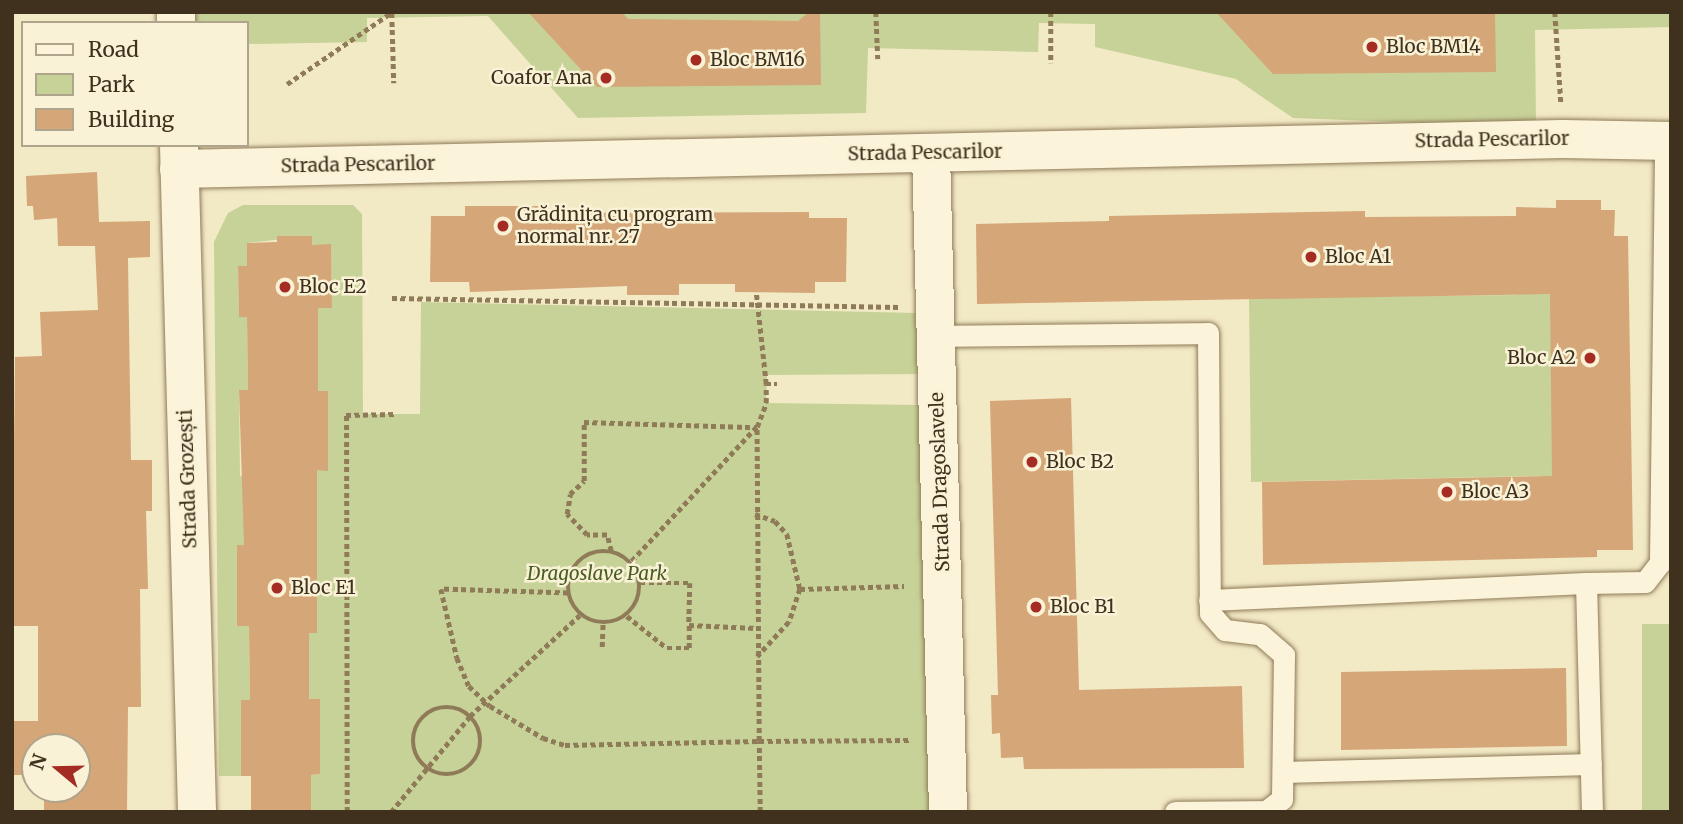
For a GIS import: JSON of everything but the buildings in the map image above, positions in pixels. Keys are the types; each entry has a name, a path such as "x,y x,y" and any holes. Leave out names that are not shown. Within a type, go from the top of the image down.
{"street":[{"name":"Strada Pescarilor","path":"179,157 931,152 1563,139 1668,140"},
{"name":"Strada Dragoslavele","path":"931,152 948,812"},
{"name":"Strada Grozești","path":"179,157 197,812"}],"lane":[{"path":"1209,600 1644,582 1660,563 1668,140"},
{"path":"936,322 1208,333 1209,612 1225,629 1260,634 1284,655 1282,799 1266,811 1175,812"},
{"path":"1586,583 1592,812"},
{"path":"1283,772 1591,764"}],"path":[{"path":"392,12 394,83"},
{"path":"287,84 392,12"},
{"path":"876,12 878,59"},
{"path":"1051,12 1051,63"},
{"path":"1555,12 1563,139"},
{"path":"756,292 766,384 757,427 755,514 760,812"},
{"path":"392,298 757,305 936,322"},
{"path":"766,384 777,384"},
{"path":"347,812 346,415 396,414"},
{"path":"611,551 607,535 587,536 568,514 570,494 584,481 584,422 757,427"},
{"path":"631,562 757,427"},
{"path":"755,514 775,521 787,534 800,589 789,622 757,657"},
{"path":"600,551 611,551 631,562 640,583 635,606 627,616 603,624 580,615 568,593 572,569 580,561 600,551"},
{"path":"627,616 667,648 689,648 690,583 640,583"},
{"path":"800,589 942,586"},
{"path":"568,593 441,589 457,658 469,686 485,701 543,738 565,745 946,740"},
{"path":"391,812 470,716 580,615"},
{"path":"602,647 603,624"},
{"path":"689,625 756,628"},
{"path":"450,707 470,716 481,735 471,766 451,775 428,770 414,752 413,741 421,719 429,712 450,707"}],"green space":[{"path":"176,12 1671,12 1671,27 1535,30 1536,127 1293,118 1236,79 1095,47 1095,24 1039,23 1038,52 868,48 866,113 578,118 488,16 367,18 367,42 248,44 248,21 176,21"},
{"name":"Dragoslave Park","path":"243,205 353,205 362,214 363,414 420,414 421,302 916,313 920,374 767,375 766,403 919,405 933,812 311,812 311,775 320,774 320,700 309,699 309,633 317,632 317,470 328,470 328,391 318,391 318,353 306,353 305,308 332,307 331,245 312,245 311,236 247,243 247,266 238,267 239,317 247,317 248,390 239,391 240,476 252,477 244,506 244,545 237,545 237,626 249,626 250,700 241,701 241,776 219,776 214,242 228,213"},
{"path":"1554,271 1561,480 1540,476 1251,482 1249,298 1515,295"},
{"path":"1642,624 1671,624 1671,812 1642,812"}],"place":[{"name":"Bloc BM14","path":"1372,47"},
{"name":"Bloc BM16","path":"696,60"},
{"name":"Coafor Ana","path":"606,78"},
{"name":"Grădinița cu program normal nr. 27","path":"503,226"},
{"name":"Bloc A1","path":"1311,257"},
{"name":"Bloc E2","path":"285,287"},
{"name":"Bloc A2","path":"1590,358"},
{"name":"Bloc B2","path":"1032,462"},
{"name":"Bloc A3","path":"1447,492"},
{"name":"Bloc E1","path":"277,588"},
{"name":"Bloc B1","path":"1036,607"}]}
